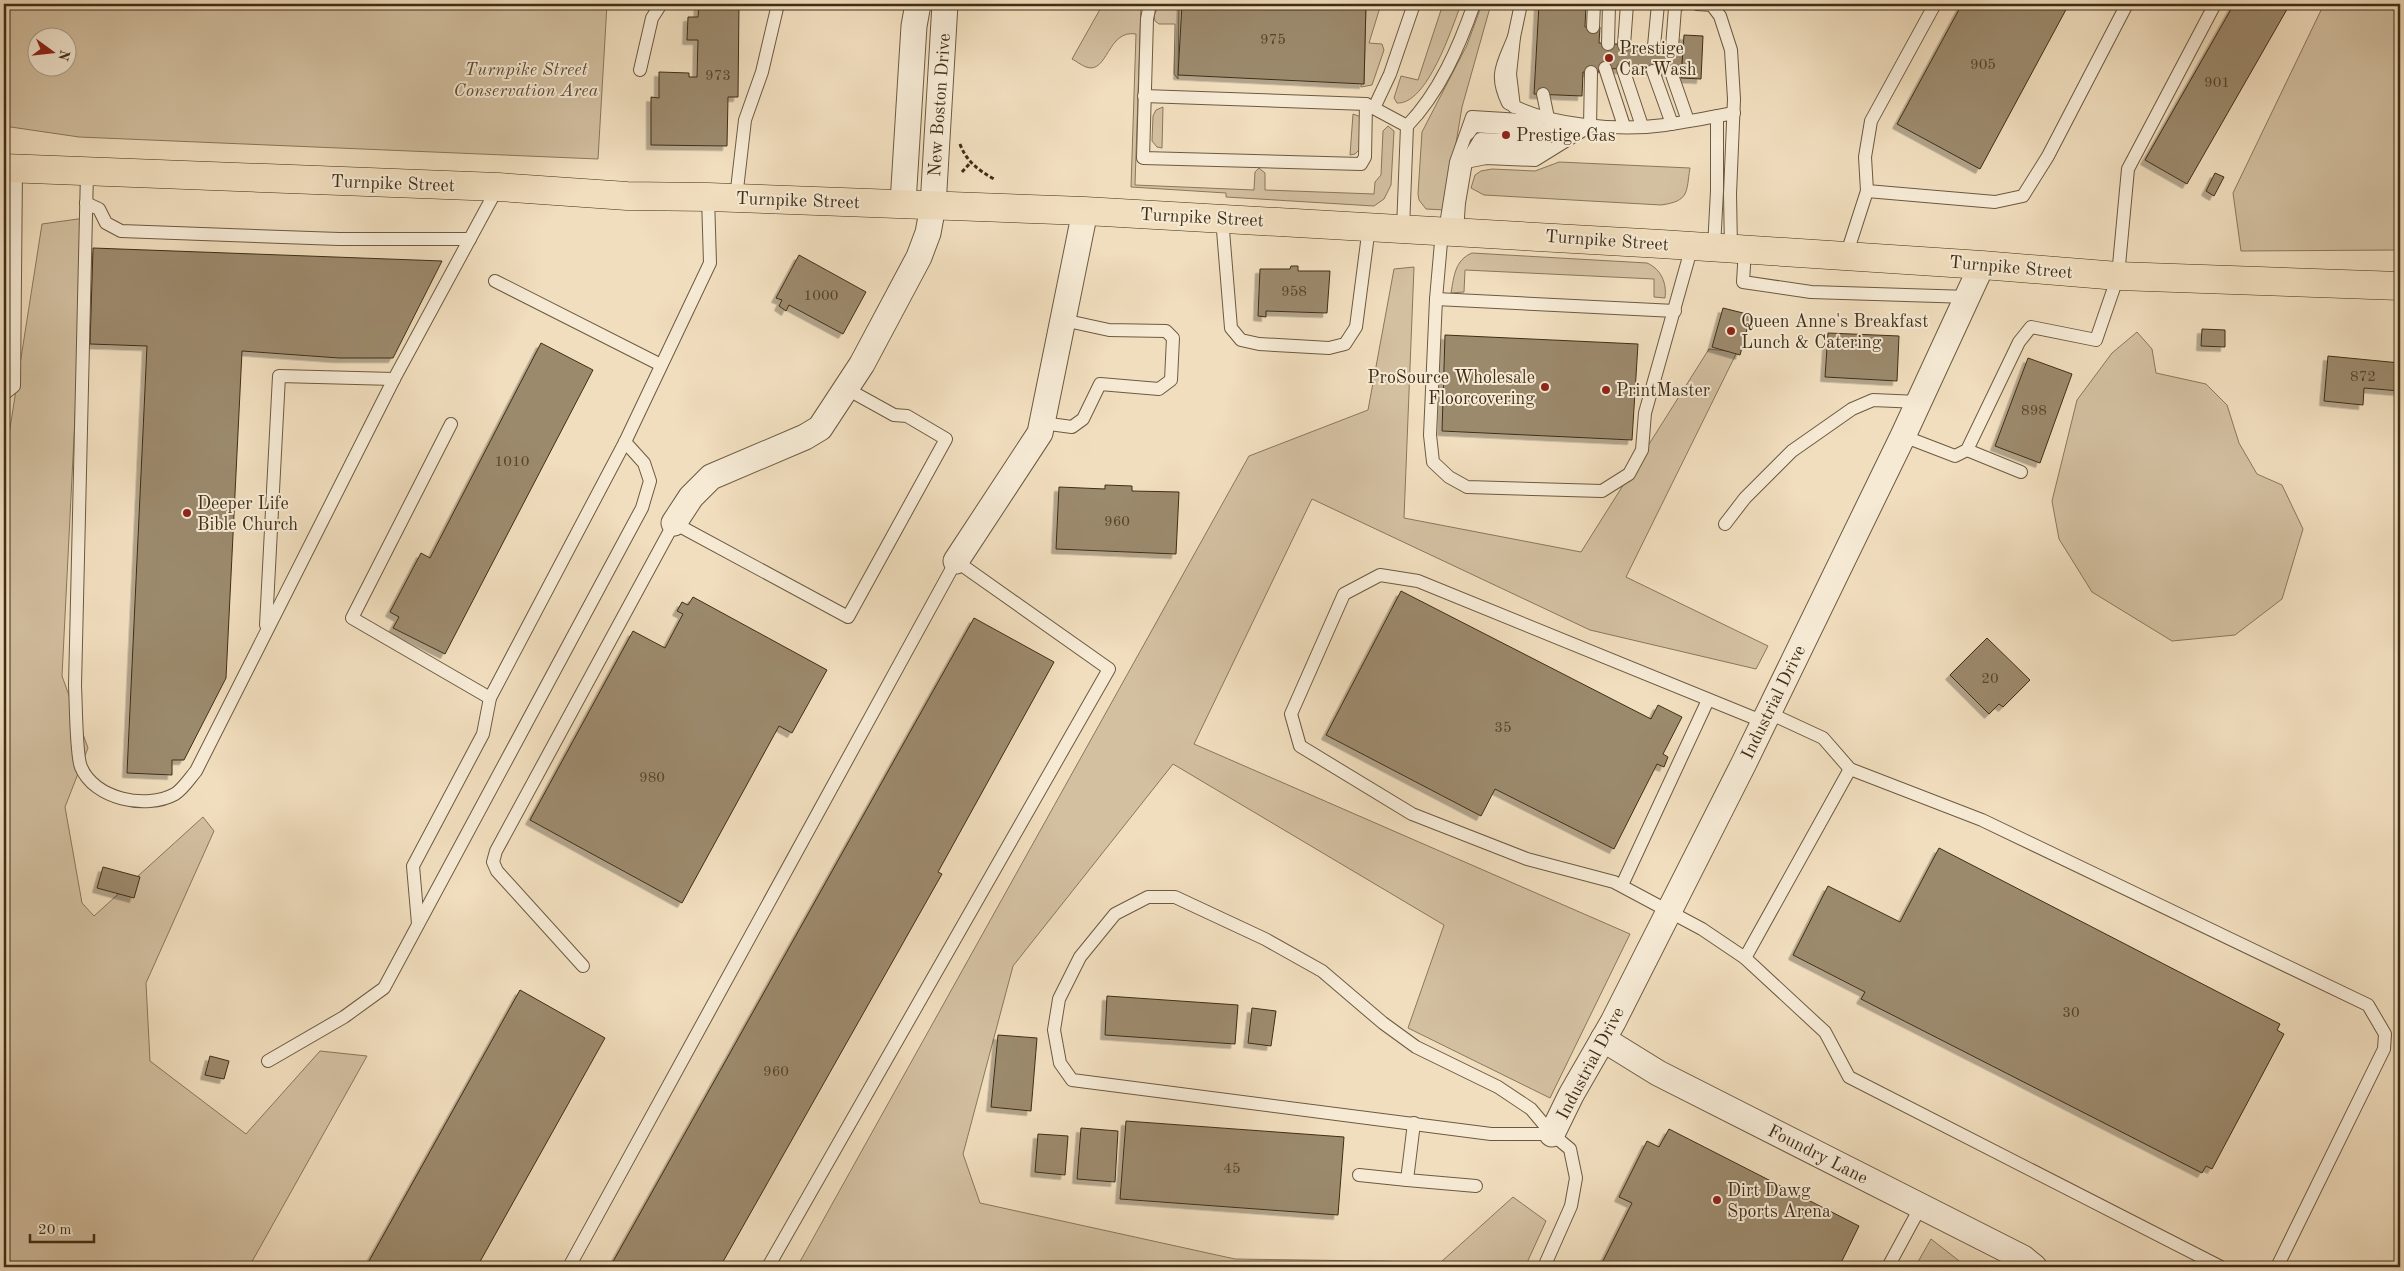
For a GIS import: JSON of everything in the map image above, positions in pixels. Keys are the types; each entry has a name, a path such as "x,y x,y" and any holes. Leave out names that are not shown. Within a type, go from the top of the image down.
{"main road":[{"name":"Turnpike Street","path":"10,168 498,187 627,196 903,203 933,206 1085,211 1982,264 2118,276 2400,286"}],"street":[{"name":"New Boston Drive","path":"903,203 914,26 918,4"},
{"name":"New Boston Drive","path":"674,523 691,498 711,477 805,437 820,428 847,389 919,257 928,233 933,206 945,4"},
{"path":"956,561 1040,433 1085,211"},
{"name":"Industrial Drive","path":"1552,1134 1571,1095 1603,1039 1766,717 1903,436 1969,296 1982,264"},
{"name":"Foundry Lane","path":"1603,1039 1658,1073 2024,1258 2034,1267"}],"lane":[{"path":"640,70 652,18 661,4"},
{"path":"736,198 745,120 762,72 778,4"},
{"path":"1150,4 1146,19 1143,158 1148,160 1361,164 1365,157 1370,106 1390,74 1414,4"},
{"path":"1403,229 1407,126 1423,109 1433,93 1460,39 1474,4"},
{"path":"1521,4 1514,37 1499,78 1508,103 1534,115 1590,126"},
{"path":"1593,27 1594,4"},
{"path":"1608,44 1609,4"},
{"path":"1624,45 1626,4"},
{"path":"1654,46 1658,4"},
{"path":"1672,47 1675,8 1679,4"},
{"path":"1697,4 1712,4 1720,16 1730,44 1734,113 1730,194 1720,248 1675,311 1646,413 1642,450 1629,474 1602,490 1467,487 1449,477 1433,462 1430,435 1436,299 1461,162 1470,128 1474,126 1530,130 1590,126 1642,126 1672,124 1734,113"},
{"path":"1846,256 1867,191 1865,157 1871,121 1935,4"},
{"path":"1867,191 1995,202 2023,196 2048,156 2127,4"},
{"path":"1903,436 1954,456 1967,450 2019,342 2030,327 2096,340 2118,276 2128,169 2215,4"},
{"path":"1606,68 1624,126"},
{"path":"1623,69 1642,126"},
{"path":"1653,71 1672,124"},
{"path":"1590,126 1591,72"},
{"path":"1672,72 1688,121"},
{"path":"1543,94 1548,118"},
{"path":"1144,96 1370,106 1407,126"},
{"path":"1717,116 1720,248 1743,282 1811,292 1969,296"},
{"path":"1461,162 1480,139 1532,141 1590,126"},
{"path":"1461,162 1486,158 1534,160 1590,126"},
{"path":"4,394 14,386 10,168"},
{"path":"86,172 75,686 80,766 94,786 120,798 156,802 176,793 196,772 394,379 498,187"},
{"path":"418,924 413,866 483,734 490,698 625,442 710,262 708,197"},
{"path":"86,203 99,209 106,223 121,230 329,239 470,239"},
{"path":"1222,218 1231,328 1241,340 1269,345 1329,348 1345,344 1356,327 1369,227"},
{"path":"495,281 661,365"},
{"path":"1436,299 1675,311"},
{"path":"1042,423 1072,427 1083,419 1100,384 1159,389 1171,380 1173,338 1166,331 1109,330 1063,320"},
{"path":"266,632 279,376 394,379"},
{"path":"583,966 492,862 496,851 674,523 848,617 946,440 907,416 894,415 847,389"},
{"path":"1725,524 1745,498 1792,451 1852,409 1874,400 1919,402"},
{"path":"451,424 352,618 490,698"},
{"path":"268,1061 344,1017 384,988 642,508 650,482 644,463 625,442"},
{"path":"1967,450 2021,472"},
{"path":"569,1267 956,561 1109,670 768,1267"},
{"path":"2221,1267 1849,1077 1825,1032 1745,958 1702,929 1667,912 1622,885 1527,859 1412,814 1300,746 1291,714 1344,594 1380,575 1418,581 1708,700 1766,717 1824,738 1850,769 1982,820 2368,1005 2385,1034 2384,1048 2277,1267"},
{"path":"1622,885 1708,700"},
{"path":"1745,958 1850,769"},
{"path":"1544,1267 1570,1206 1576,1178 1570,1149 1552,1134 1531,1109 1498,1087 1416,1047 1382,1023 1322,971 1265,939 1175,898 1148,897 1115,914 1080,957 1059,999 1054,1030 1060,1063 1072,1080 1491,1134 1552,1134"},
{"path":"1407,1180 1414,1123"},
{"path":"1359,1175 1476,1186"},
{"path":"1888,1267 1921,1206"}],"path":[{"path":"962,172 971,162"}],"green space":[{"name":"Turnpike Street Conservation Area","path":"4,4 607,4 598,159 79,137 4,126"},
{"path":"1103,4 1141,4 1135,185 1254,190 1255,172 1259,168 1265,173 1265,190 1374,194 1375,182 1381,175 1383,131 1388,126 1394,131 1391,185 1384,199 1374,206 1226,197 1226,193 1131,187 1136,34 1126,34 1119,38 1099,65 1093,68 1086,67 1072,59"},
{"path":"1159,4 1179,4 1178,79 1174,74 1175,24 1159,24 1155,21 1154,16"},
{"path":"1366,4 1381,4 1369,43 1382,44 1384,50 1372,85 1361,87 1361,84 1364,84"},
{"path":"1443,4 1461,4 1445,46 1428,79 1418,92 1408,100 1397,103 1394,98 1401,76 1418,80"},
{"path":"1482,4 1491,4 1462,107 1445,210 1426,209 1419,200 1418,194 1422,132 1467,45"},
{"path":"2324,4 2400,4 2400,250 2241,251 2233,193"},
{"path":"1163,107 1162,148 1157,147 1152,141 1153,116 1156,110"},
{"path":"1353,114 1361,117 1360,149 1355,154 1350,155"},
{"path":"1559,162 1690,168 1687,189 1682,198 1661,205 1484,195 1471,188 1475,175 1481,171 1492,169 1535,171"},
{"path":"85,218 62,676 88,748 65,807 82,903 94,916 203,817 214,831 146,983 150,1061 246,1134 320,1051 367,1056 249,1267 4,1267 4,447 8,441 42,224"},
{"path":"1472,253 1647,263 1656,269 1662,277 1665,287 1665,298 1654,297 1654,279 1465,270 1464,292 1451,293 1456,269 1466,256"},
{"path":"1414,267 1404,518 1581,552 1709,349 1737,352 1626,577 1768,646 1756,669 1590,630 1312,499 1194,744 1630,934 1550,1098 1408,1028 1444,925 1173,764 1013,966 963,1154 980,1203 1235,1259 1441,1262 1513,1197 1546,1221 1525,1267 797,1267 1249,456 1368,410 1394,269"},
{"path":"2137,332 2152,349 2156,373 2206,384 2227,405 2239,443 2257,474 2282,485 2303,529 2282,599 2235,635 2172,641 2092,592 2059,539 2052,501 2077,400 2112,353"},
{"path":"1931,1239 1967,1267 1915,1267"}],"building":[{"path":"699,4 739,4 738,97 728,97 727,146 651,145 651,97 659,98 659,72 689,73 689,77 697,77 698,40 687,40 688,17 698,17"},
{"path":"1182,4 1366,4 1364,84 1178,75"},
{"name":"Prestige Car Wash","path":"1539,4 1586,4 1585,27 1600,27 1599,43 1683,48 1682,72 1599,68 1599,72 1583,72 1582,96 1534,94"},
{"path":"1962,4 2069,4 1980,169 1897,124"},
{"path":"2234,4 2290,4 2187,184 2145,160"},
{"path":"1684,35 1703,36 1701,79 1681,78"},
{"path":"2215,173 2224,177 2214,196 2206,191"},
{"path":"93,248 442,261 393,358 339,358 242,351 226,678 184,760 172,760 172,775 127,773 147,346 90,344"},
{"path":"799,255 866,292 843,334 789,305 786,311 779,306 782,300 776,298"},
{"path":"1291,266 1298,266 1298,271 1330,271 1327,313 1266,311 1266,317 1258,316 1260,269 1290,269"},
{"name":"Queen Anne's Breakfast Lunch & Catering","path":"1723,308 1751,315 1740,355 1712,347"},
{"path":"2202,329 2225,330 2225,347 2201,346"},
{"path":"1828,333 1899,336 1897,381 1825,377"},
{"path":"1445,335 1638,344 1632,440 1442,431"},
{"path":"541,343 593,370 445,654 393,628 399,617 390,612 421,553 430,558"},
{"path":"2328,356 2400,363 2400,391 2364,388 2363,405 2324,401"},
{"path":"2028,358 2072,374 2040,463 1995,446"},
{"path":"1105,485 1132,486 1132,491 1179,492 1176,554 1056,549 1059,487 1105,489"},
{"path":"1401,591 1651,719 1658,705 1682,717 1663,754 1668,757 1664,767 1657,764 1614,849 1495,789 1481,816 1326,735"},
{"path":"693,597 827,670 792,733 779,726 682,903 530,820 633,631 665,648 683,614 677,611 682,602 688,605"},
{"path":"974,618 1054,662 938,872 942,874 720,1267 610,1267"},
{"path":"1987,638 2030,680 2003,707 1999,704 1989,714 1950,675"},
{"path":"1939,848 2280,1024 2277,1030 2284,1034 2212,1169 2206,1166 2202,1173 1861,999 1865,992 1793,955 1828,886 1900,922"},
{"path":"103,867 140,877 134,898 97,888"},
{"path":"520,990 605,1038 477,1267 380,1267 369,1261"},
{"path":"1107,996 1238,1005 1235,1044 1105,1035"},
{"path":"1252,1008 1276,1011 1271,1046 1248,1043"},
{"path":"998,1035 1037,1038 1031,1111 991,1107"},
{"path":"210,1056 229,1061 224,1079 205,1075"},
{"path":"1126,1121 1344,1137 1338,1215 1120,1199"},
{"path":"1081,1128 1118,1131 1115,1182 1077,1179"},
{"name":"Dirt Dawg Sports Arena","path":"1669,1129 1859,1226 1839,1267 1600,1267 1632,1203 1619,1197 1647,1141 1659,1147"},
{"path":"1038,1134 1068,1136 1065,1175 1035,1172"}],"place":[{"name":"Prestige Car Wash","path":"1609,58"},
{"name":"Prestige Gas","path":"1506,135"},
{"name":"Queen Anne's Breakfast Lunch & Catering","path":"1731,331"},
{"name":"ProSource Wholesale Floorcovering","path":"1545,387"},
{"name":"PrintMaster","path":"1606,390"},
{"name":"Deeper Life Bible Church","path":"187,513"},
{"name":"Dirt Dawg Sports Arena","path":"1717,1200"}]}
